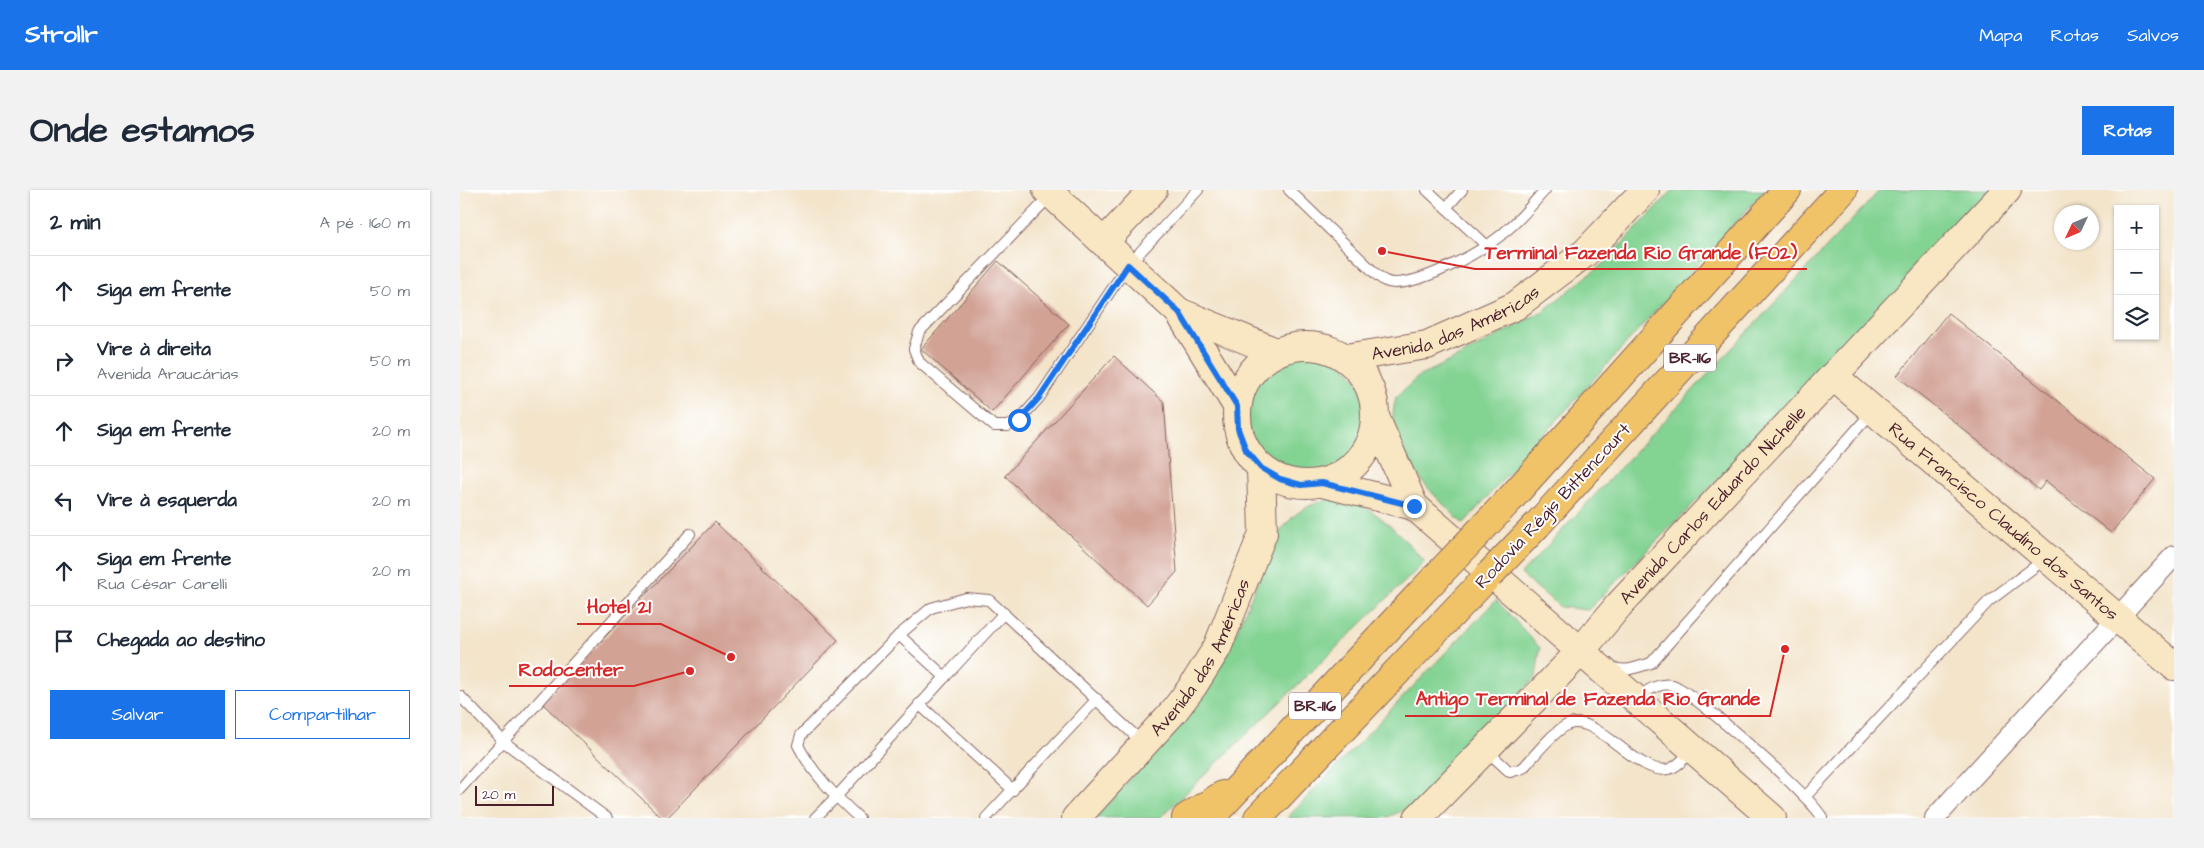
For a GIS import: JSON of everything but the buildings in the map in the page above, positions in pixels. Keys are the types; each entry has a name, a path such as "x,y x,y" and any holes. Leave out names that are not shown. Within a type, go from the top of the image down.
{"highway":[{"name":"Rodovia Régis Bittencourt","path":"1210,818 1512,496 1787,190"},
{"name":"Rodovia Régis Bittencourt","path":"1258,818 1536,525 1843,190"},
{"path":"1186,818 1244,782"}],"main road":[{"path":"1104,242 1153,190"},
{"name":"Avenida das Américas","path":"1346,358 1428,345 1515,306 1585,253 1645,190"},
{"name":"Avenida Carlos Eduardo Nichelle","path":"1418,818 1580,652 1619,605 2007,190"},
{"path":"1049,192 1179,312 1237,406"},
{"path":"1179,312 1276,352"},
{"path":"1376,419 1371,440 1360,460 1343,474 1322,483 1301,485 1280,479 1261,468 1246,450 1238,429 1237,406 1244,384 1248,378 1257,366 1276,352 1300,346 1324,348 1346,358 1363,375 1373,396 1376,419 1414,506 1772,818"},
{"name":"Rua Francisco Claudino dos Santos","path":"1833,376 2174,666"},
{"name":"Avenida das Américas","path":"1076,818 1144,744 1193,686 1217,648 1263,534 1261,468"},
{"path":"1322,483 1414,506"}],"street":[{"path":"1935,818 2174,556"}],"lane":[{"path":"1049,192 919,332 914,349 919,362 994,426 1008,426 1019,420 1039,398 1128,265 1198,190"},
{"path":"1290,190 1384,281 1393,283 1422,278 1472,255 1508,230 1545,190"},
{"path":"1427,190 1486,245"},
{"path":"1446,208 1462,190"},
{"path":"1580,652 1620,671 1634,669 1651,663 1874,411"},
{"path":"460,789 690,534"},
{"path":"1805,797 1989,602 2046,559"},
{"path":"859,818 836,797 805,759 798,745 801,735 898,635 931,608 966,598 989,600 1144,744"},
{"path":"815,818 1004,613"},
{"path":"898,635 945,677"},
{"path":"1635,698 1660,685 1673,684 1702,704 1805,797 1822,818"},
{"path":"460,696 504,742 607,818"},
{"path":"986,818 1097,699"},
{"path":"919,704 1012,790"},
{"path":"1485,749 1510,772 1516,771 1523,768 1567,725 1578,723 1589,725 1642,762 1656,768 1668,769 1679,764 1693,749"}],"green space":[{"path":"1673,190 1765,190 1463,524 1431,491 1402,452 1393,424 1396,397 1418,377 1543,311 1604,263"},
{"path":"1880,190 1994,190 1829,368 1588,610 1560,607 1521,574"},
{"path":"1306,353 1330,357 1350,371 1364,391 1368,415 1364,439 1350,459 1330,473 1306,477 1282,473 1262,459 1248,439 1244,415 1248,391 1262,371 1282,357"},
{"path":"1343,497 1356,502 1378,516 1398,533 1425,562 1160,818 1095,818 1189,713 1208,688 1233,640 1276,538 1289,520 1312,505"},
{"path":"1496,600 1540,648 1536,677 1419,804 1385,818 1287,818"}],"place":[{"name":"Terminal Fazenda Rio Grande (F02)","path":"1382,251"},
{"name":"Antigo Terminal de Fazenda Rio Grande","path":"1785,649"},
{"name":"Hotel 21","path":"731,657"},
{"name":"Rodocenter","path":"690,671"}],"route":[{"path":"1019,420 1039,398 1128,265 1179,312 1237,406 1238,429 1246,450 1261,468 1280,479 1301,485 1322,483 1414,506"}]}
